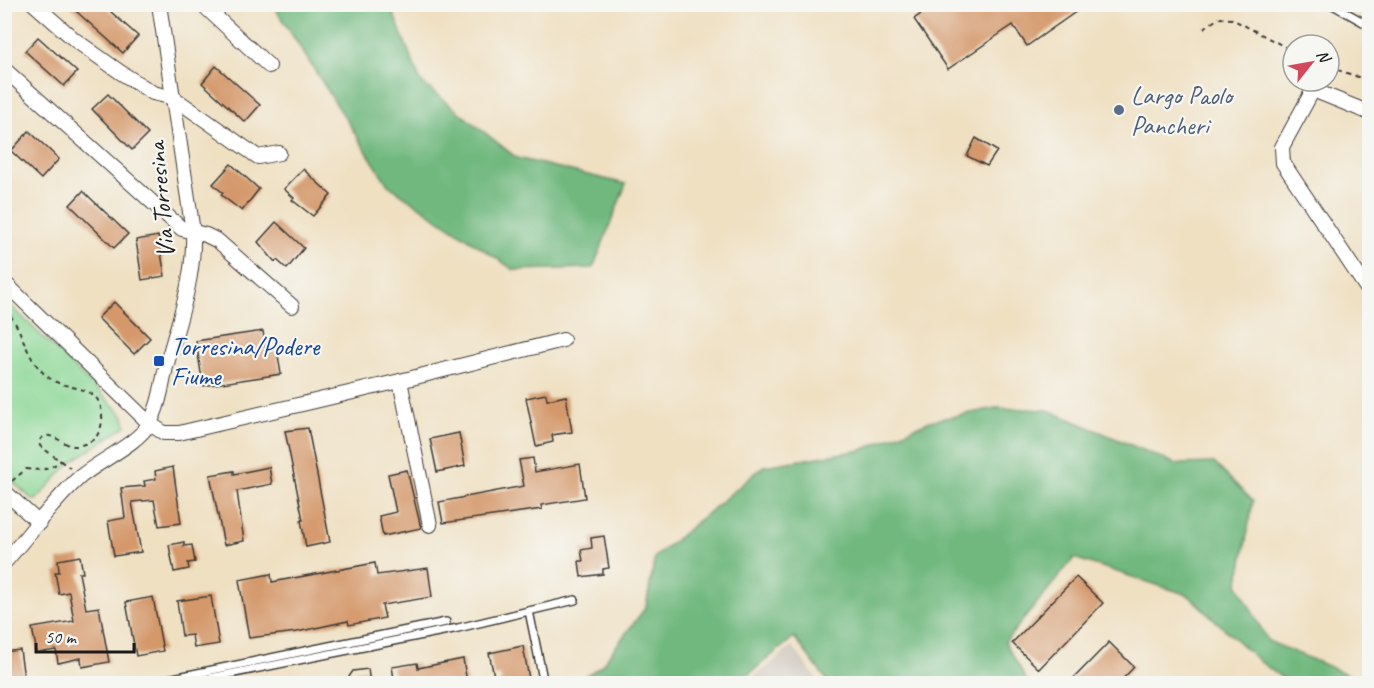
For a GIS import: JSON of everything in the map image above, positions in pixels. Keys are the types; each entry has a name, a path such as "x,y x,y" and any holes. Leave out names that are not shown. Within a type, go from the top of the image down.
{"street":[{"path":"34,4 75,40 153,93 174,98 258,156 279,153"},
{"name":"Via Torresina","path":"150,424 159,398 192,266 193,232 159,4"},
{"path":"202,4 269,66"},
{"path":"4,69 171,220 182,229 206,235 218,241 292,306"},
{"path":"1370,113 1313,90 1282,147 1282,163 1370,293"},
{"path":"4,282 150,424 164,433 179,434 563,340"},
{"path":"400,381 430,525"},
{"path":"4,563 80,478 134,439 150,424"},
{"path":"4,490 39,523"}],"lane":[{"path":"1331,4 1370,26"},
{"path":"180,684 458,628 575,600"},
{"path":"529,611 544,684"},
{"path":"144,684 446,622"}],"path":[{"path":"1204,28 1219,18 1232,18 1281,45"},
{"path":"1341,71 1370,81"},
{"path":"4,309 14,318 30,354 43,373 53,381 88,390 102,407 103,420 99,430 95,438 85,444 73,447 50,435 39,441 40,447 61,460 80,478"},
{"path":"4,490 27,469 43,471 54,467 61,460"}],"shaded area":[{"path":"792,646 820,683 747,683"}],"green space":[{"path":"273,5 390,5 421,82 517,158 626,184 593,268 514,270 388,185"},
{"path":"5,300 124,416 126,426 71,462 36,500 33,500 5,475"},
{"path":"996,408 1048,410 1176,464 1214,463 1253,501 1238,585 1268,641 1368,683 1289,683 1259,661 1188,595 1074,558 1005,642 1028,682 1026,683 829,683 794,637 738,683 574,683 601,666 646,607 655,557 764,466 862,450 930,421"}],"building":[{"path":"68,4 102,4 138,36 123,53"},
{"path":"935,4 1087,4 1027,46 1013,25 948,69 914,19"},
{"path":"38,37 77,72 64,86 25,51"},
{"path":"216,66 260,105 245,122 202,83"},
{"path":"108,94 148,134 132,150 92,109"},
{"path":"29,131 59,159 41,179 11,151"},
{"path":"976,138 997,151 987,166 967,156"},
{"path":"231,164 259,189 242,211 221,195 223,193 213,184"},
{"path":"303,169 331,195 313,216 292,200 294,198 284,189"},
{"path":"83,191 128,234 114,248 70,205"},
{"path":"276,222 304,248 287,269 277,260 275,262 258,242"},
{"path":"158,236 165,276 142,280 136,240"},
{"path":"114,302 150,338 134,354 98,318"},
{"path":"263,331 266,351 277,349 281,374 203,386 196,341"},
{"path":"546,394 547,400 566,396 572,432 552,435 553,442 536,446 526,398"},
{"path":"308,428 330,542 306,547 301,520 303,520 285,431"},
{"path":"459,433 465,466 437,472 430,439"},
{"path":"533,458 535,472 580,464 585,498 541,505 542,509 443,523 439,502 524,486 519,460"},
{"path":"173,467 181,523 159,526 154,500 132,502 141,552 114,556 108,521 125,518 121,488 145,486 144,481 156,479 155,471"},
{"path":"269,467 272,484 237,491 244,541 224,545 210,475 234,471 234,474"},
{"path":"407,470 421,528 383,536 379,516 396,512 388,474"},
{"path":"604,536 609,568 603,569 603,574 581,577 579,561 583,561 581,550 592,548 591,538"},
{"path":"184,542 184,546 192,545 195,562 188,563 189,569 174,572 169,545"},
{"path":"80,556 83,573 79,573 86,609 99,607 109,662 82,667 81,658 58,663 56,650 37,653 32,628 74,621 69,592 59,594 55,572 59,572 58,560"},
{"path":"375,563 377,575 428,568 432,597 382,605 385,618 349,625 348,621 297,632 249,638 239,580 271,574 272,582"},
{"path":"1076,577 1103,603 1039,669 1012,643"},
{"path":"211,596 219,644 194,648 192,635 182,636 177,601"},
{"path":"153,597 163,651 136,656 126,602"},
{"path":"1109,642 1134,667 1118,684 1068,684"},
{"path":"523,646 530,684 502,684 500,675 494,676 489,653"},
{"path":"20,650 24,678 4,681 4,652"},
{"path":"463,659 467,682 465,684 395,684 392,667 417,663 418,668"},
{"path":"368,669 370,684 344,684 353,671"}],"place":[{"name":"Largo Paolo Pancheri","path":"1119,110"},
{"name":"Torresina/Podere Fiume","path":"159,361"}]}
